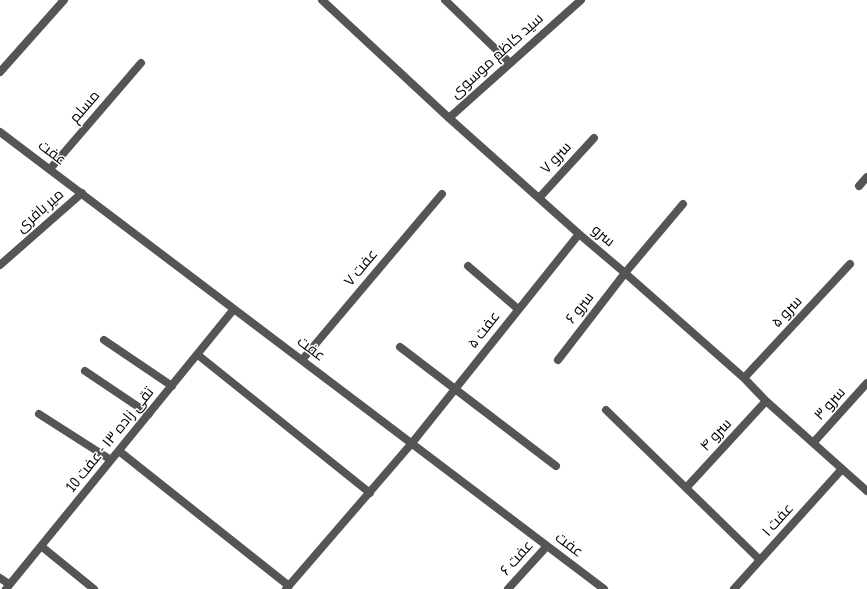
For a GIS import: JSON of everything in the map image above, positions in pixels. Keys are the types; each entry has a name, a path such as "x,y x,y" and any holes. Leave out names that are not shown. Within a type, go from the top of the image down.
{"street":[{"path":"0,72 64,0"},
{"name":"سرو","path":"322,0 449,118 744,378 766,401 867,491"},
{"path":"445,0 510,63"},
{"name":"سید کاظم موسوی","path":"449,118 581,0"},
{"name":"مسلم","path":"50,169 141,63"},
{"name":"عفت","path":"0,132 604,589"},
{"name":"سرو ۷","path":"539,198 594,138"},
{"path":"859,186 867,177"},
{"name":"میر بافری","path":"0,265 82,193"},
{"name":"عفت ۷","path":"302,360 442,194"},
{"name":"سرو ۶","path":"558,360 625,273 683,204"},
{"name":"عفت ۵","path":"288,588 412,443 579,234"},
{"name":"سرو ۵","path":"744,378 850,264"},
{"path":"468,266 518,309"},
{"name":"تقی زاده ۱۳ - عفت 10","path":"8,587 234,309"},
{"path":"104,340 172,386"},
{"path":"400,347 556,466"},
{"path":"198,355 370,493"},
{"path":"85,371 149,414"},
{"name":"سرو ۳","path":"813,443 867,383"},
{"name":"سرو ۴","path":"686,488 766,401"},
{"path":"606,410 760,560"},
{"path":"39,414 111,460"},
{"path":"119,451 288,588"},
{"name":"عفت ۱","path":"734,589 842,469"},
{"path":"41,546 94,589"},
{"name":"عفت ۶","path":"508,589 547,546"},
{"path":"0,578 8,587"}]}
